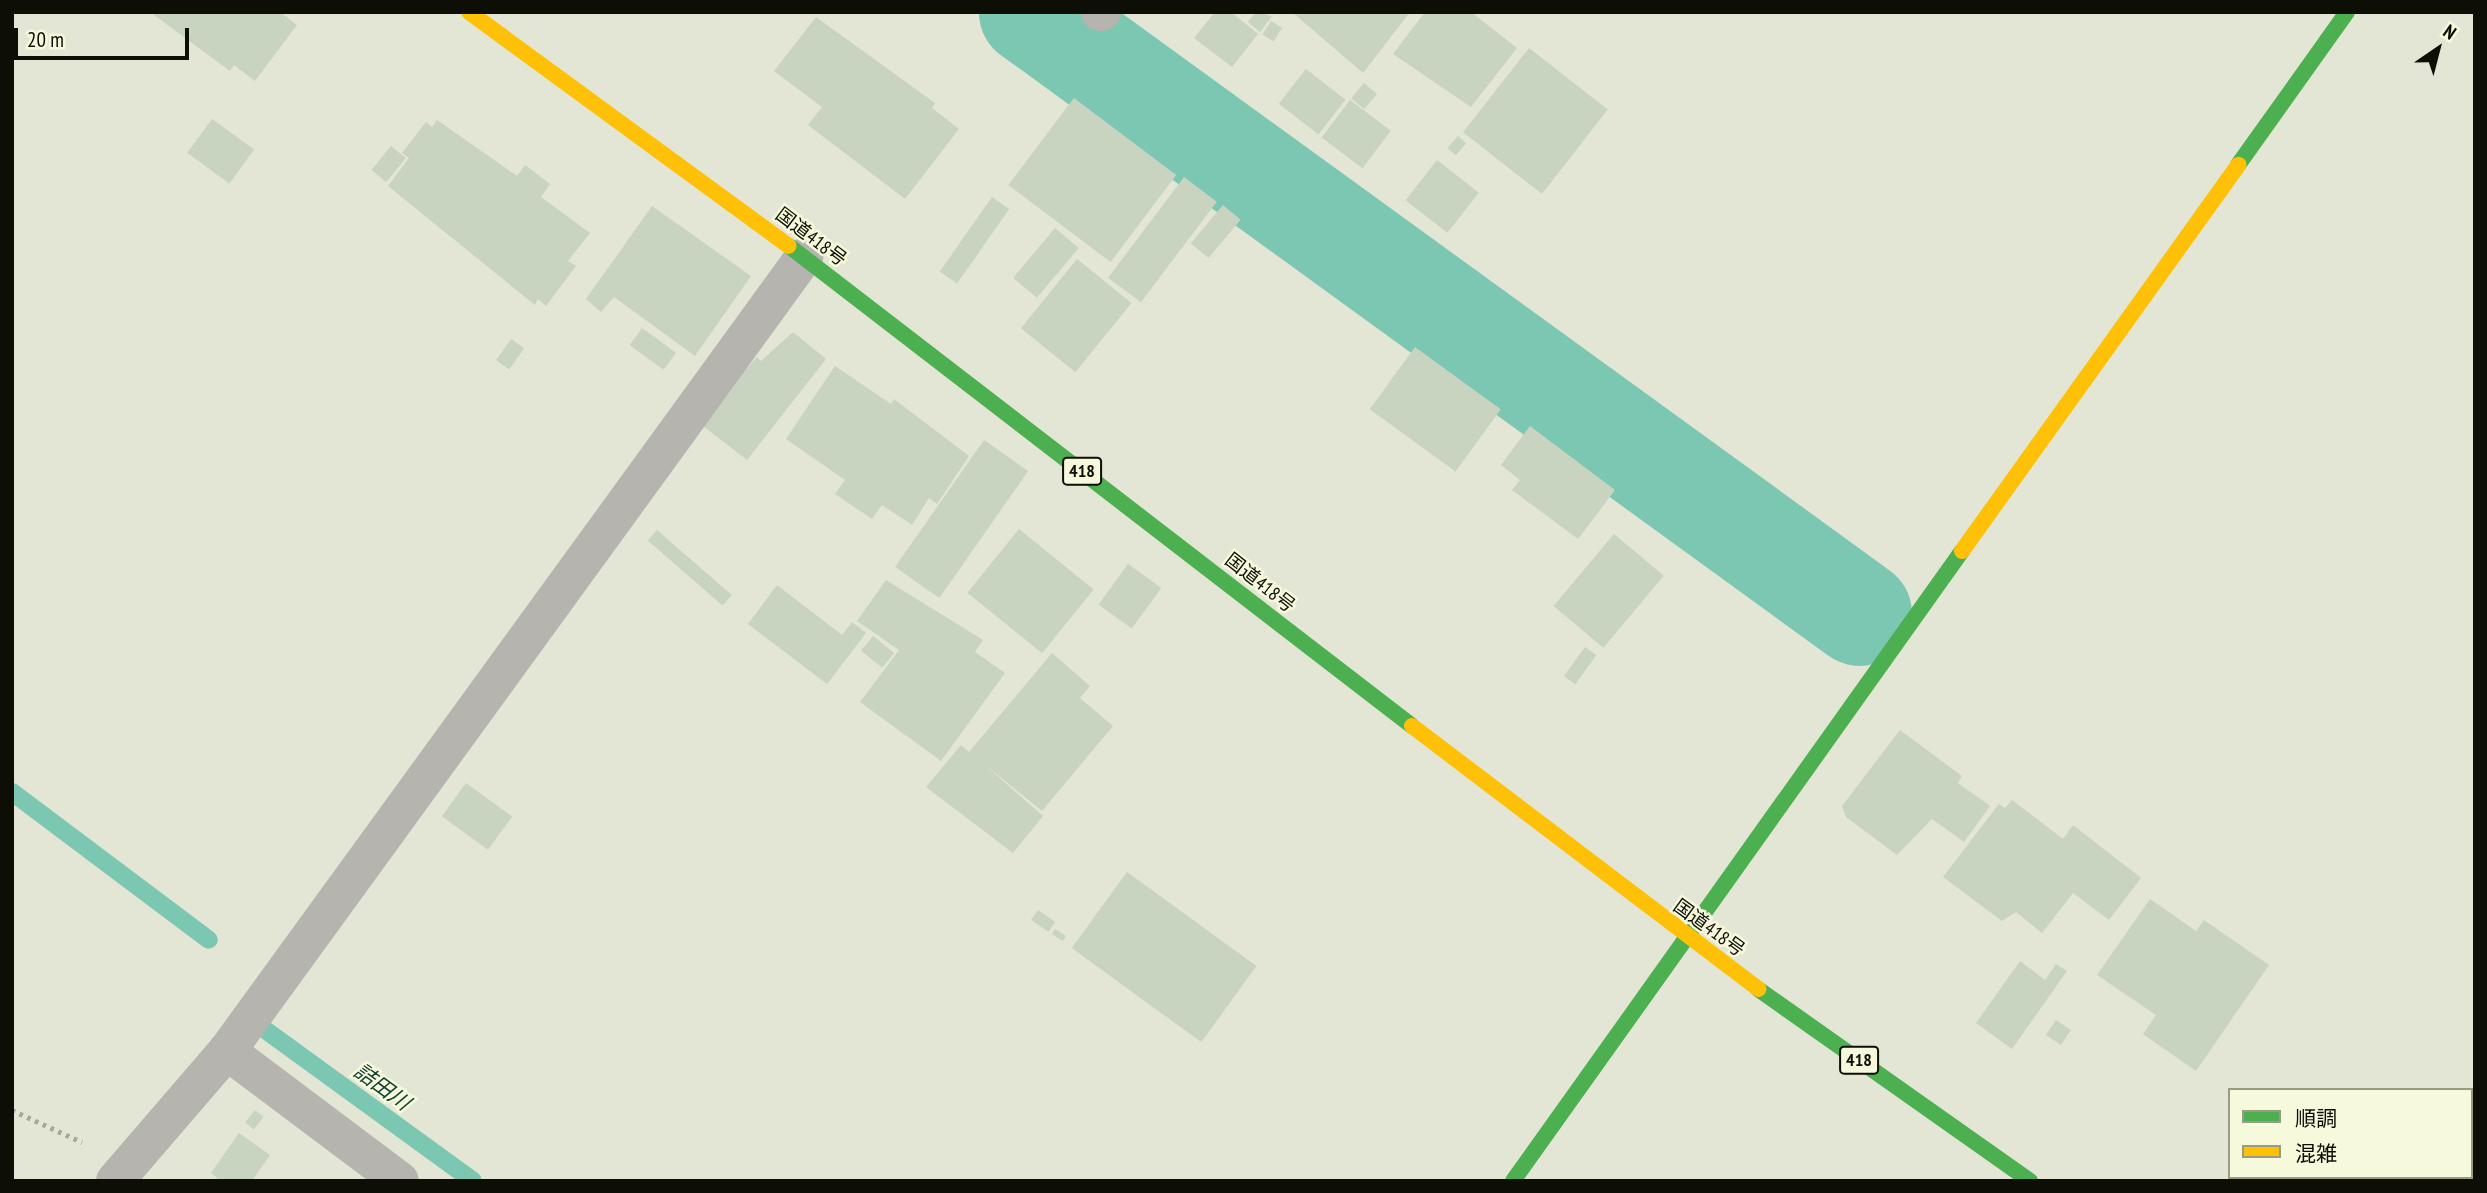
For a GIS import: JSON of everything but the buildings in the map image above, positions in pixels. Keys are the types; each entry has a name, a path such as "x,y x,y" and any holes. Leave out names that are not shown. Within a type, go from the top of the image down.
{"main road":[{"name":"国道418号","path":"469,12 804,257 1687,939 2030,1181"},
{"path":"1513,1181 2347,12"}],"street":[{"path":"133,1175 227,1051 804,257"},
{"path":"227,1051 400,1181"}],"path":[{"path":"12,1110 133,1175"}],"waterway":[{"path":"1031,12 1859,613"},
{"name":"詰田川","path":"12,792 209,940"},
{"name":"詰田川","path":"264,1029 473,1181"}],"traffic: fast":[{"path":"2238,165 2347,12"},
{"path":"789,246 1412,726"},
{"path":"1513,1181 1962,551"},
{"path":"1758,989 2030,1181"}],"traffic: slow":[{"path":"469,12 789,246"},
{"path":"1962,551 2238,165"},
{"path":"1412,726 1758,989"}]}
